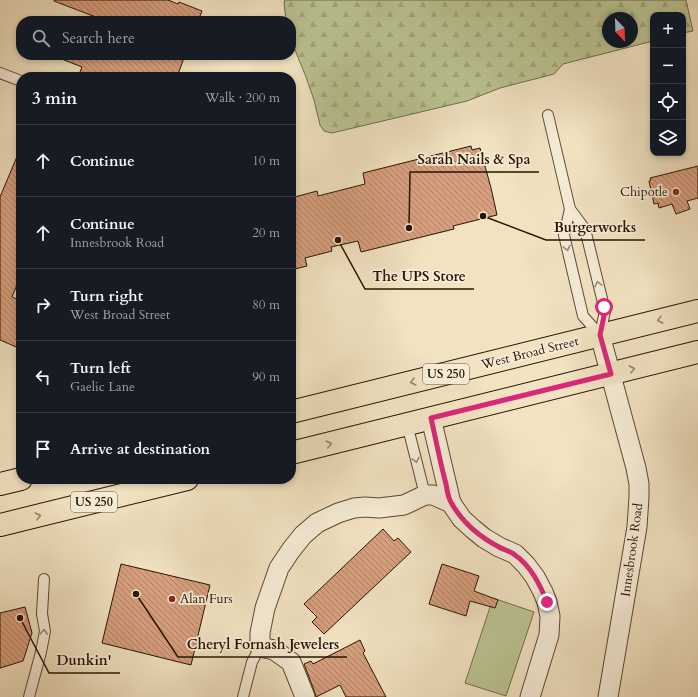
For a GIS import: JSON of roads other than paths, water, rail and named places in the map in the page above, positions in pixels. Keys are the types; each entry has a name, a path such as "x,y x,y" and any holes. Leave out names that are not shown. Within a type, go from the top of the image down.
{"main road":[{"name":"West Broad Street","path":"296,411 698,310"},
{"path":"296,452 698,352"},
{"path":"0,484 16,480"},
{"name":"US 250","path":"0,525 167,484"}],"street":[{"name":"Innesbrook Road","path":"600,335 639,484 637,527 608,697"},
{"path":"431,418 450,503 462,519 484,538 515,554 526,565 535,577 547,602 550,616 549,635 530,697"},
{"path":"304,697 291,662 274,650 260,648 260,633 265,608 279,568 291,550 303,535 317,523 338,513 354,508 379,508 404,505 425,495 433,495 450,503"}],"lane":[{"path":"0,73 16,79"},
{"path":"548,116 570,210 585,230 605,311 600,335"},
{"path":"570,210 564,235 583,316 600,335"},
{"path":"407,424 425,495"},
{"path":"28,697 41,652 45,631 42,614 44,579"},
{"path":"243,697 252,662 260,648"}],"place":[{"name":"Chipotle","path":"676,192"},
{"name":"Burgerworks","path":"483,216"},
{"name":"Sarah Nails & Spa","path":"409,228"},
{"name":"The UPS Store","path":"338,240"},
{"name":"Cheryl Fornash Jewelers","path":"136,594"},
{"name":"Alan Furs","path":"172,599"},
{"name":"Dunkin'","path":"20,618"}]}
